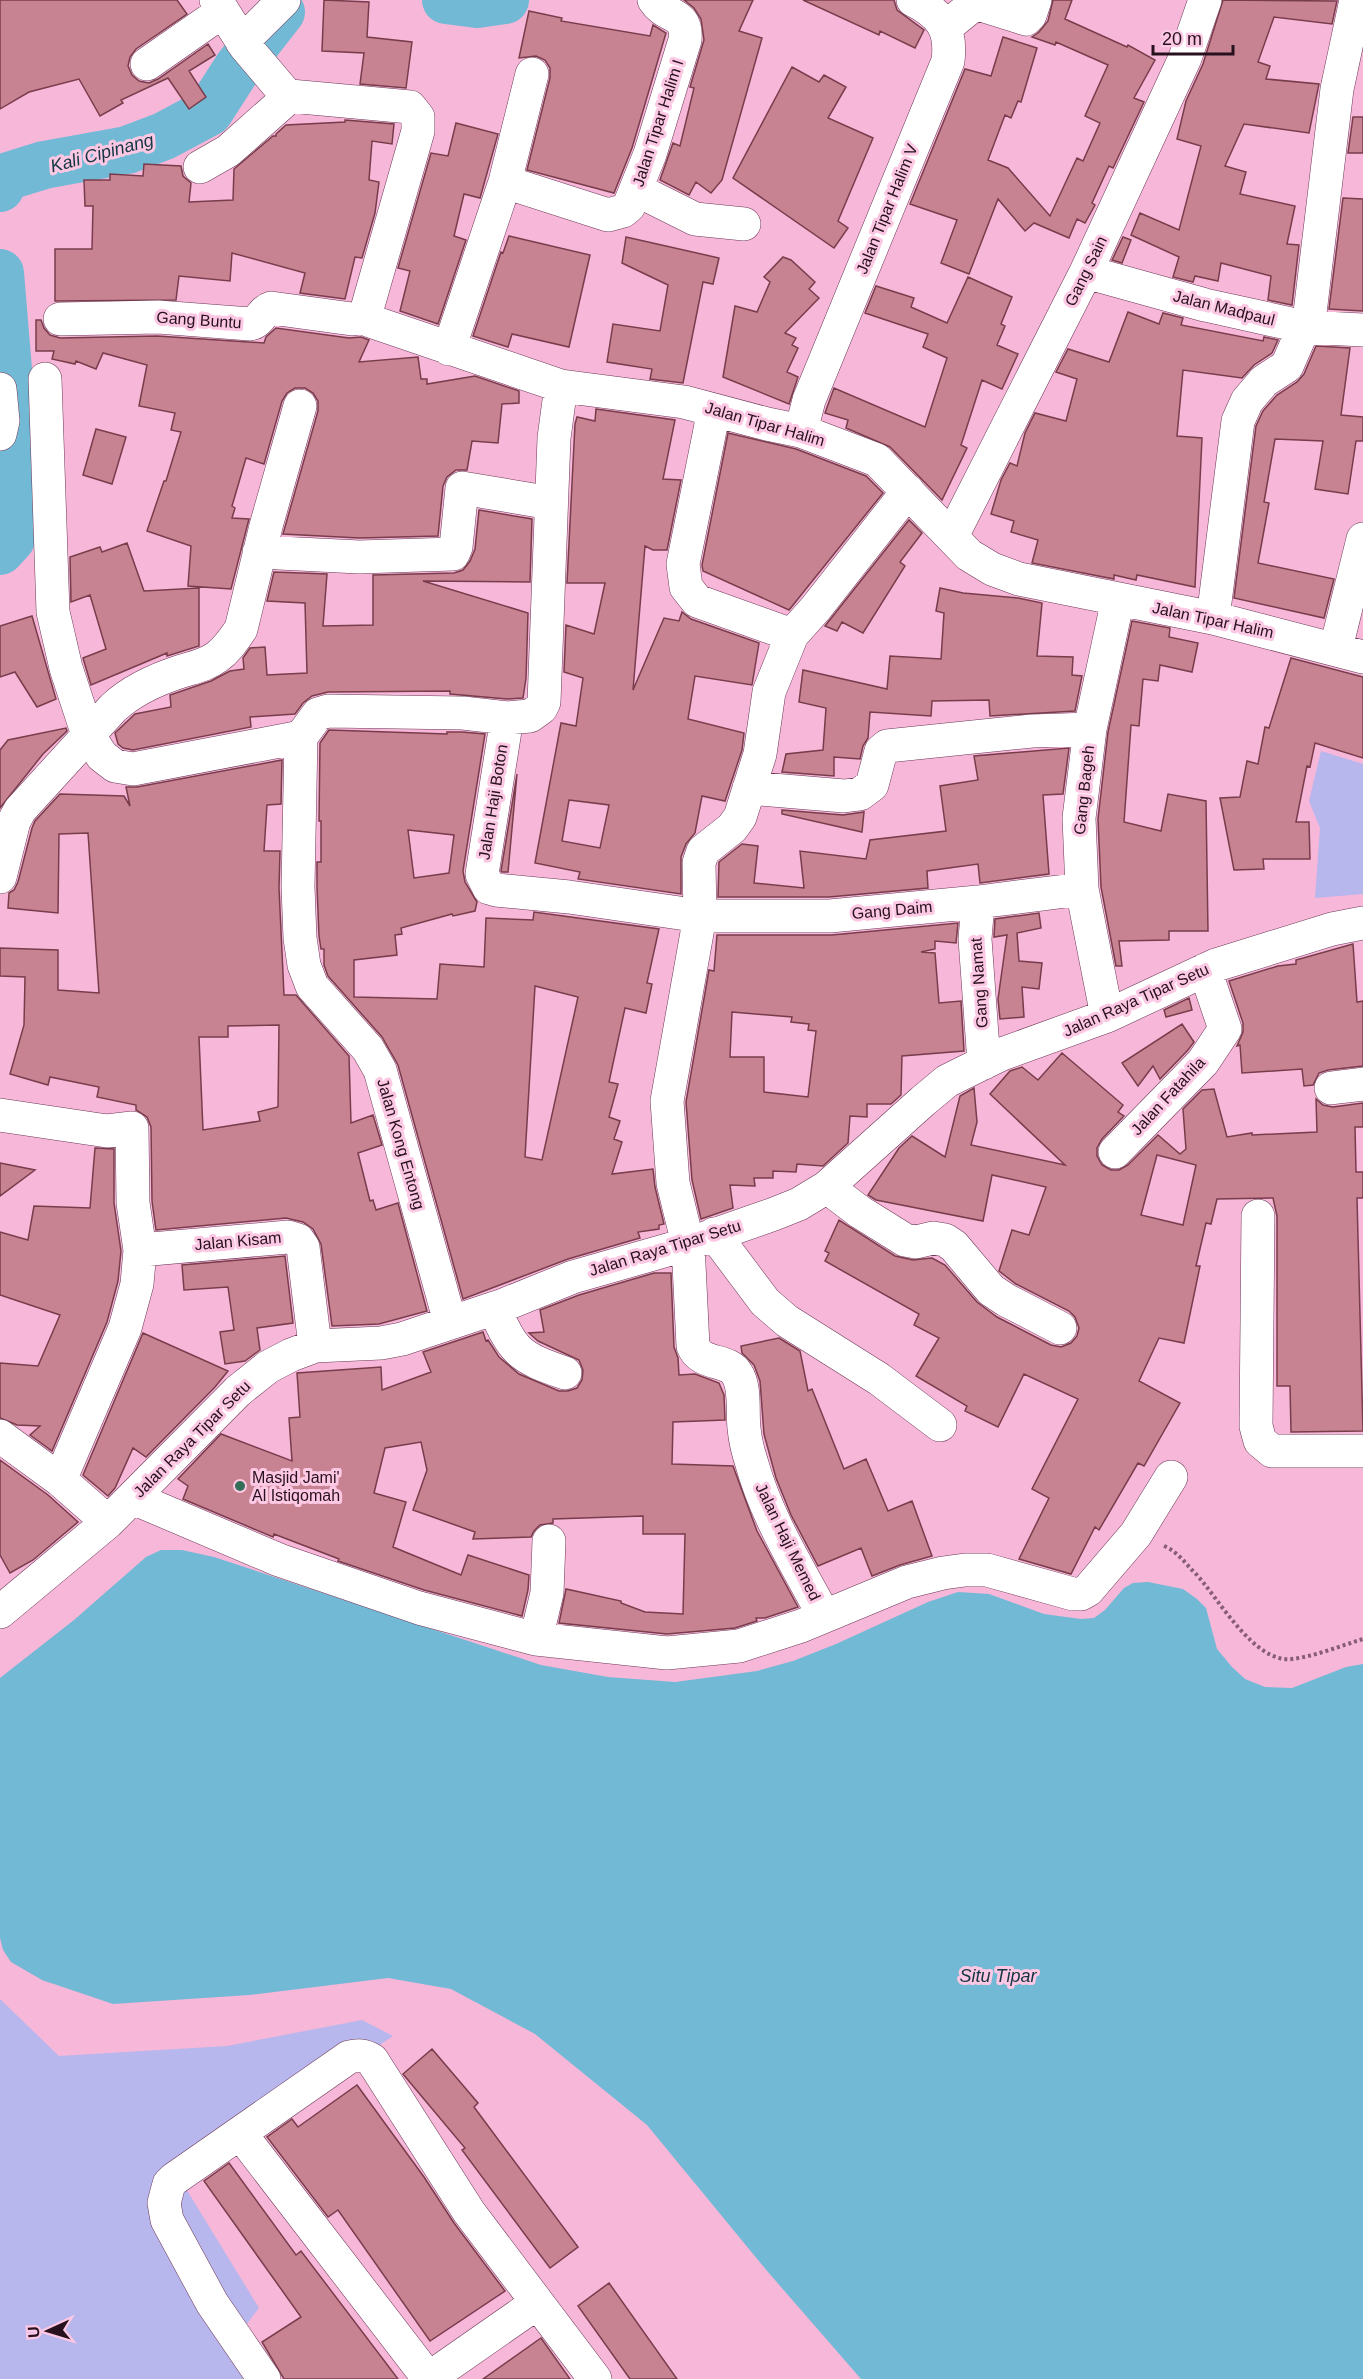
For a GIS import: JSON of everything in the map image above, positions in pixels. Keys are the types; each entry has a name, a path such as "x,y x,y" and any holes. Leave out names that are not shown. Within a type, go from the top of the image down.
{"street":[{"path":"243,44 284,0"},
{"name":"Jalan Tipar Halim I","path":"505,182 608,215 623,212 629,206 653,143 686,32 683,21 654,0"},
{"path":"913,0 930,9 945,27 973,5 978,4 1026,19 1030,15 1035,0"},
{"name":"Gang Sain","path":"952,536 1086,272 1185,58 1205,0"},
{"path":"1213,618 1238,421 1247,400 1264,381 1287,366 1310,313 1337,89 1355,0"},
{"path":"147,64 220,6 243,44 287,94 410,107 418,117 418,131 367,309 367,317"},
{"name":"Jalan Tipar Halim V","path":"801,431 809,400 948,62 950,44 945,27"},
{"path":"450,349 505,182 532,74"},
{"path":"200,167 228,151 287,94"},
{"path":"637,190 695,219 744,224"},
{"name":"Jalan Madpaul","path":"1086,272 1205,305 1305,327 1363,330"},
{"name":"Gang Buntu","path":"60,319 158,317 250,324 259,321 271,308 352,319 367,317"},
{"name":"Jalan Tipar Halim","path":"367,317 376,325 561,386 684,402 801,431 877,460 969,555 992,569 1020,579 1213,618 1350,652"},
{"path":"45,379 53,612 66,668 88,735 102,756 115,766 134,769 301,737 318,714 328,711 463,713 507,718 530,716 541,708 544,702 554,438 561,386"},
{"path":"0,389 3,421 0,434"},
{"path":"0,877 14,821 20,810 123,698 169,675 204,665 218,657 241,629 259,552 300,406"},
{"path":"714,410 683,564 686,587 697,601 792,635"},
{"path":"259,552 359,557 453,554 456,547 462,488 551,503"},
{"path":"908,491 792,635 770,692 760,754 740,817 732,828 703,851 699,863 700,916 667,1101 667,1123 673,1183 701,1239 787,1321 879,1379 940,1425"},
{"path":"1350,652 1363,539"},
{"name":"Gang Bageh","path":"1107,1016 1082,889 1079,818 1090,729 1118,599"},
{"name":"Jalan Haji Boton","path":"507,718 483,867 484,882 489,888 651,907 700,916"},
{"path":"749,788 844,796 860,794 872,785 881,751 887,746 1021,732 1090,729"},
{"name":"Jalan Kong Entong","path":"301,737 298,887 300,938 304,965 312,986 368,1049 380,1070 450,1322"},
{"name":"Gang Daim","path":"700,916 830,916 978,902 1082,889"},
{"name":"Gang Namat","path":"978,902 975,939 984,1063"},
{"name":"Jalan Raya Tipar Setu","path":"0,1612 108,1522 238,1391 268,1367 291,1355 315,1346 381,1343 402,1339 494,1308 573,1277 701,1239 799,1204 827,1187 947,1081 1002,1054 1107,1016 1216,965 1332,929 1363,923"},
{"name":"Jalan Fatahila","path":"1115,1152 1203,1062 1224,1029 1205,970"},
{"path":"0,1116 107,1131 132,1128 133,1203 140,1250 137,1284 124,1328 60,1480"},
{"path":"827,1187 860,1212 905,1240 916,1242 933,1238 945,1240 954,1246 991,1290 1060,1328"},
{"path":"1258,1215 1256,1426 1260,1442 1272,1451 1363,1451"},
{"name":"Jalan Kisam","path":"140,1250 288,1236 298,1240 303,1247 315,1346"},
{"name":"Jalan Haji Memed","path":"701,1239 693,1346 696,1354 733,1368 739,1376 744,1430 755,1474 785,1544 824,1616"},
{"path":"494,1308 514,1348 532,1361 565,1373"},
{"path":"0,1436 60,1480 108,1522"},
{"path":"133,1498 279,1560 397,1601 536,1639 668,1653 739,1646 801,1626 907,1582 965,1570 987,1570 1073,1594 1081,1594 1088,1590 1136,1534 1171,1477"},
{"path":"536,1639 546,1593 549,1541"},
{"path":"264,2379 212,2303 164,2211 166,2192 174,2179 349,2057 357,2055 366,2056 372,2060 469,2212 595,2379"},
{"path":"240,2133 428,2379 537,2303"}],"path":[{"path":"1136,1534 1172,1549 1205,1583 1239,1628 1260,1650 1289,1660 1363,1639"}],"shaded area":[{"path":"1321,751 1363,764 1363,894 1315,898 1320,828 1309,801"},
{"path":"0,1999 59,2056 227,2046 362,2020 393,2036 180,2179 259,2308 226,2351 245,2379 0,2379"}],"water":[{"name":"Situ Tipar","path":"161,1550 182,1550 214,1557 541,1665 608,1677 675,1682 757,1671 793,1661 928,1602 958,1592 989,1594 1044,1614 1081,1619 1094,1618 1105,1610 1124,1588 1133,1583 1148,1582 1183,1589 1197,1599 1206,1608 1217,1649 1245,1679 1265,1687 1292,1688 1346,1667 1363,1664 1363,2379 861,2379 768,2272 647,2125 535,2034 451,1989 388,1978 249,1995 113,2004 42,1980 11,1962 3,1950 0,1938 0,1678 74,1620 146,1557"}],"building":[{"path":"0,0 177,0 187,14 136,49 130,57 128,66 132,75 139,81 149,83 208,44 215,55 189,71 206,97 189,109 168,78 121,100 123,103 100,116 79,79 29,92 0,109"},
{"path":"324,0 369,2 367,37 412,42 406,88 360,84 364,53 322,51"},
{"path":"684,0 753,0 739,31 762,38 722,180 711,193 696,182 689,195 660,180 673,143 680,146 694,88 690,87 704,40 701,19 694,8"},
{"path":"803,0 894,0 897,10 924,30 915,48 880,31 879,35"},
{"path":"1053,0 1072,0 1065,19 1127,47 1128,45 1155,60 1134,98 1144,102 1113,168 1109,166 1092,203 1095,205 1085,223 1077,219 1069,238 1034,223 1025,231 998,199 969,274 941,263 957,220 910,204 965,69 991,76 1003,37 1037,48 1021,102 1018,101 1011,118 1005,115 988,160 1008,168 1050,216 1077,158 1083,161 1100,123 1085,116 1108,65 1056,42 1055,45 1032,37 1048,21"},
{"path":"1223,0 1337,1 1332,24 1274,17 1258,62 1270,66 1266,79 1319,84 1309,133 1244,124 1225,166 1246,172 1240,194 1295,206 1287,244 1299,245 1292,305 1268,300 1271,276 1221,263 1218,281 1195,276 1193,282 1173,277 1179,257 1131,235 1140,213 1179,230 1201,146 1177,139 1186,101 1203,64"},
{"path":"529,11 562,18 561,21 650,36 653,25 666,33 632,148 614,193 527,170 550,78 550,68 545,60 536,56 519,58"},
{"path":"792,67 819,82 824,75 846,87 828,118 873,138 838,221 848,228 834,248 733,178"},
{"path":"1353,117 1363,117 1363,153 1348,153"},
{"path":"345,120 394,124 392,144 372,141 369,180 379,182 375,213 362,258 355,257 345,299 300,293 305,273 232,253 230,281 179,276 176,300 55,301 55,249 92,249 93,206 85,206 84,180 110,180 110,174 143,176 144,164 181,166 183,176 191,183 189,202 233,200 234,169 273,136 276,136 286,125 345,122"},
{"path":"456,123 498,134 480,198 464,194 454,236 466,240 438,324 400,311 410,271 398,268 431,153 448,156"},
{"path":"1343,198 1363,199 1363,311 1329,309"},
{"path":"509,236 590,255 569,347 512,334 508,347 473,336 501,252 503,253"},
{"path":"626,237 719,258 713,284 703,282 683,383 650,379 652,369 607,362 613,324 660,331 668,285 622,263"},
{"path":"1123,237 1131,240 1122,263 1112,260"},
{"path":"783,257 791,260 815,282 809,289 819,298 785,333 796,338 792,345 798,348 787,372 798,377 789,404 723,377 735,306 757,312 770,282 764,277"},
{"path":"968,277 1012,297 1001,324 1005,326 997,345 1018,354 1002,389 982,380 961,445 967,448 942,500 890,447 846,428 848,420 825,413 834,388 925,427 947,358 923,347 928,334 865,313 876,286 914,298 911,307 947,323"},
{"path":"1128,312 1159,324 1163,313 1183,318 1181,325 1263,341 1264,337 1278,340 1272,353 1254,365 1242,378 1183,370 1177,436 1202,438 1195,587 1137,575 1136,580 1114,575 1114,579 1032,563 1038,540 1011,532 1014,521 991,514 1001,480 1010,463 1017,466 1025,433 1035,413 1066,421 1077,379 1056,372 1068,349 1109,362"},
{"path":"36,320 41,320 50,335 60,338 157,336 264,343 266,337 276,328 349,338 361,337 369,340 359,362 418,357 421,379 427,379 427,384 475,376 519,391 519,403 502,404 498,443 472,441 467,470 456,470 447,477 443,486 438,536 359,538 283,534 318,411 318,401 313,393 305,388 295,388 287,393 282,401 264,464 246,458 232,506 235,508 232,518 249,519 231,589 188,586 191,546 147,531 181,432 171,430 175,413 139,406 147,365 103,353 96,369 76,361 75,364 52,359 54,351 36,351"},
{"path":"1316,346 1350,348 1341,415 1363,417 1363,441 1356,441 1348,494 1315,489 1323,441 1275,439 1264,502 1269,503 1258,563 1334,579 1324,618 1234,598 1256,426 1263,411 1277,395 1297,382 1304,374"},
{"path":"596,409 675,420 663,479 681,480 667,550 653,550 645,546 633,690 664,618 679,621 682,612 691,619 759,643 752,685 695,676 688,719 744,733 742,750 725,801 702,796 695,833 686,844 681,857 681,894 578,879 580,872 535,863 561,723 576,726 583,678 564,672 566,625 594,634 605,583 567,583 575,424 577,417 595,421","holes":["569,800 609,805 600,848 562,841"]},
{"path":"96,429 126,437 112,484 83,475"},
{"path":"728,433 796,449 866,476 883,493 789,610 703,571 702,565"},
{"path":"479,510 532,519 530,582 423,581 528,613 526,678 523,698 507,699 450,694 450,691 328,692 312,696 295,714 250,717 251,727 133,750 123,748 118,744 115,733 135,714 171,707 170,695 211,681 230,671 244,669 243,658 250,648 265,647 267,675 307,673 305,603 267,601 274,572 327,574 323,626 373,625 373,575 454,573 463,570 475,549"},
{"path":"909,520 922,533 900,562 905,566 863,633 842,622 837,631 825,626"},
{"path":"127,543 144,591 199,588 199,646 167,656 167,653 91,685 83,658 106,649 90,595 71,602 70,557 100,547 102,552"},
{"path":"940,588 1042,603 1037,656 1073,657 1072,675 1082,676 1075,711 990,716 989,700 932,701 931,716 870,712 868,738 863,746 860,759 834,757 834,776 782,772 786,754 823,750 826,708 799,702 803,670 887,689 890,656 941,659 944,613 936,611"},
{"path":"32,616 56,699 37,707 15,672 0,677 0,626"},
{"path":"1132,621 1170,628 1169,637 1198,643 1192,672 1160,665 1158,681 1143,679 1139,726 1131,725 1124,822 1161,831 1168,794 1206,801 1208,931 1169,931 1169,940 1119,941 1122,966 1116,966 1101,887 1098,819 1108,732"},
{"path":"1291,658 1363,677 1363,758 1315,743 1310,767 1307,766 1296,822 1309,822 1310,859 1263,859 1264,869 1234,870 1220,798 1240,797 1247,761 1258,764 1265,727 1269,728"},
{"path":"66,728 67,731 43,754 0,808 0,750 8,740"},
{"path":"329,730 485,734 463,871 465,882 477,902 475,911 453,916 452,914 401,928 402,934 395,935 397,955 354,960 354,997 437,999 440,964 484,967 486,918 533,920 534,912 659,929 647,983 652,984 646,1013 625,1008 609,1082 618,1084 609,1117 620,1121 614,1139 622,1142 612,1174 653,1169 664,1224 659,1225 659,1229 638,1232 640,1238 568,1259 463,1299 398,1065 382,1037 328,976 324,965 324,949 321,949 319,936 317,887 317,862 321,862 320,743","holes":["408,830 454,835 449,873 414,878","535,986 578,997 542,1160 525,1157"]},
{"path":"1069,748 1063,794 1043,795 1049,874 980,883 978,864 927,871 928,888 829,897 718,897 719,862 742,844 758,846 754,883 804,888 800,851 866,859 870,840 946,831 940,786 978,780 974,756"},
{"path":"282,760 281,804 267,805 264,851 280,851 279,888 284,995 296,995 349,1056 351,1123 373,1115 382,1145 358,1153 370,1201 373,1200 376,1210 398,1203 427,1311 379,1324 332,1326 321,1244 313,1229 303,1222 286,1218 156,1230 152,1201 151,1127 147,1117 136,1110 136,1105 97,1097 99,1087 50,1077 48,1085 10,1074 24,1025 25,977 0,976 0,948 58,950 58,990 99,993 88,833 59,834 58,913 8,908 9,893 14,890 18,882 35,821 60,794 124,796 130,806 126,787 137,787","holes":["279,1025 278,1107 258,1112 260,1121 203,1130 199,1037 228,1037 228,1026"]},
{"path":"517,774 508,872 502,872 501,871"},
{"path":"782,810 843,815 864,812 862,832 782,814"},
{"path":"1039,913 1041,928 1017,933 1019,961 1042,963 1039,989 1022,987 1024,1017 1000,1019 998,999 1007,935 994,937 995,919"},
{"path":"958,923 956,943 935,941 935,949 921,952 935,953 939,1003 961,1001 964,1051 902,1056 901,1095 891,1104 867,1104 867,1117 850,1116 848,1143 823,1166 797,1164 796,1172 773,1171 773,1178 754,1178 755,1186 730,1185 733,1208 701,1219 692,1180 686,1102 709,970 714,971 717,935 832,935","holes":["732,1012 792,1017 791,1022 809,1024 808,1030 816,1031 808,1097 764,1092 764,1057 730,1057"]},
{"path":"1353,944 1357,1002 1363,1001 1363,1066 1319,1073 1313,1085 1304,1086 1302,1069 1242,1073 1240,1045 1237,1046 1243,1032 1243,1023 1229,981 1278,966 1296,964 1296,960"},
{"path":"1189,998 1192,1010 1166,1017 1164,1010"},
{"path":"1182,1024 1194,1042 1160,1079 1153,1066 1138,1086 1122,1063"},
{"path":"1062,1053 1123,1105 1118,1112 1124,1116 1102,1139 1097,1148 1097,1156 1102,1165 1111,1170 1119,1170 1128,1165 1158,1135 1180,1154 1186,1149 1183,1109 1202,1090 1214,1089 1227,1137 1252,1133 1252,1135 1317,1132 1316,1099 1323,1105 1333,1107 1363,1103 1363,1127 1355,1127 1356,1172 1363,1172 1363,1198 1357,1198 1363,1431 1291,1432 1290,1386 1277,1386 1277,1216 1273,1198 1217,1199 1211,1224 1206,1223 1196,1266 1200,1266 1184,1343 1159,1338 1139,1381 1180,1403 1144,1466 1138,1463 1099,1530 1095,1527 1071,1574 1019,1559 1049,1498 1032,1489 1078,1399 1024,1374 998,1427 965,1411 967,1406 916,1376 939,1338 914,1325 919,1314 825,1261 829,1253 825,1251 839,1220 895,1256 913,1260 932,1258 945,1265 977,1302 997,1317 1051,1345 1061,1347 1071,1343 1077,1336 1079,1328 1075,1317 1069,1311 1016,1284 999,1271 1012,1230 1029,1235 1046,1187 992,1175 983,1221 876,1200 868,1195 899,1148 912,1136 945,1157 960,1096 974,1088 977,1122 971,1145 1065,1165 990,1094 1010,1071 1022,1067 1038,1080","holes":["1157,1155 1196,1165 1183,1225 1141,1215"]},
{"path":"95,1148 114,1149 114,1203 121,1251 118,1281 107,1322 52,1451 30,1435 40,1426 17,1425 0,1418 0,1363 38,1366 60,1315 0,1295 0,1232 28,1240 34,1206 90,1208"},
{"path":"0,1163 35,1170 0,1196"},
{"path":"285,1256 293,1323 257,1328 260,1350 245,1361 225,1364 220,1332 234,1330 228,1287 184,1290 182,1265"},
{"path":"654,1273 671,1273 674,1347 678,1358 679,1375 695,1374 719,1383 724,1395 725,1420 673,1422 672,1464 733,1466 757,1531 798,1607 765,1618 756,1618 757,1621 735,1628 667,1634 559,1623 566,1589 621,1601 621,1603 645,1612 683,1614 685,1534 643,1534 643,1516 553,1519 553,1523 540,1525 531,1537 473,1539 475,1532 413,1510 427,1470 421,1442 385,1448 374,1493 406,1502 393,1547 461,1575 468,1555 529,1575 522,1616 424,1590 338,1561 339,1559 274,1534 273,1537 183,1499 188,1486 178,1479 221,1434 292,1461 289,1418 300,1417 297,1373 381,1367 382,1390 431,1372 423,1352 483,1332 486,1341 488,1340 499,1357 519,1374 559,1391 577,1388 582,1380 583,1370 579,1360 538,1341 529,1333 544,1332 540,1310 579,1295"},
{"path":"143,1333 228,1371 146,1457 133,1448 115,1488 108,1496 83,1475"},
{"path":"779,1338 800,1351 808,1391 812,1389 844,1469 866,1459 888,1511 912,1501 932,1556 872,1576 861,1548 818,1566 791,1515 776,1478 764,1434 760,1381 754,1365 742,1353 741,1346"},
{"path":"0,1460 48,1495 78,1522 33,1560 10,1573 0,1555"},
{"path":"432,2049 478,2103 474,2107 578,2247 550,2268 462,2150 465,2148 403,2074"},
{"path":"357,2085 505,2291 430,2341 338,2210 328,2217 267,2137 292,2119 298,2127"},
{"path":"229,2163 296,2255 301,2251 398,2379 284,2379 262,2342 301,2317 204,2181"},
{"path":"609,2283 677,2379 630,2379 578,2306"},
{"path":"541,2338 570,2379 483,2379"}],"waterway":[{"name":"Kali Cipinang","path":"446,0 477,4 505,0"},
{"name":"Kali Cipinang","path":"0,188 5,177 44,165 127,150 164,136 209,112 238,67 281,12"},
{"name":"Kali Cipinang","path":"0,273 17,479 11,539 0,551"}],"place":[{"name":"Masjid Jami' Al Istiqomah","path":"240,1486"}]}
